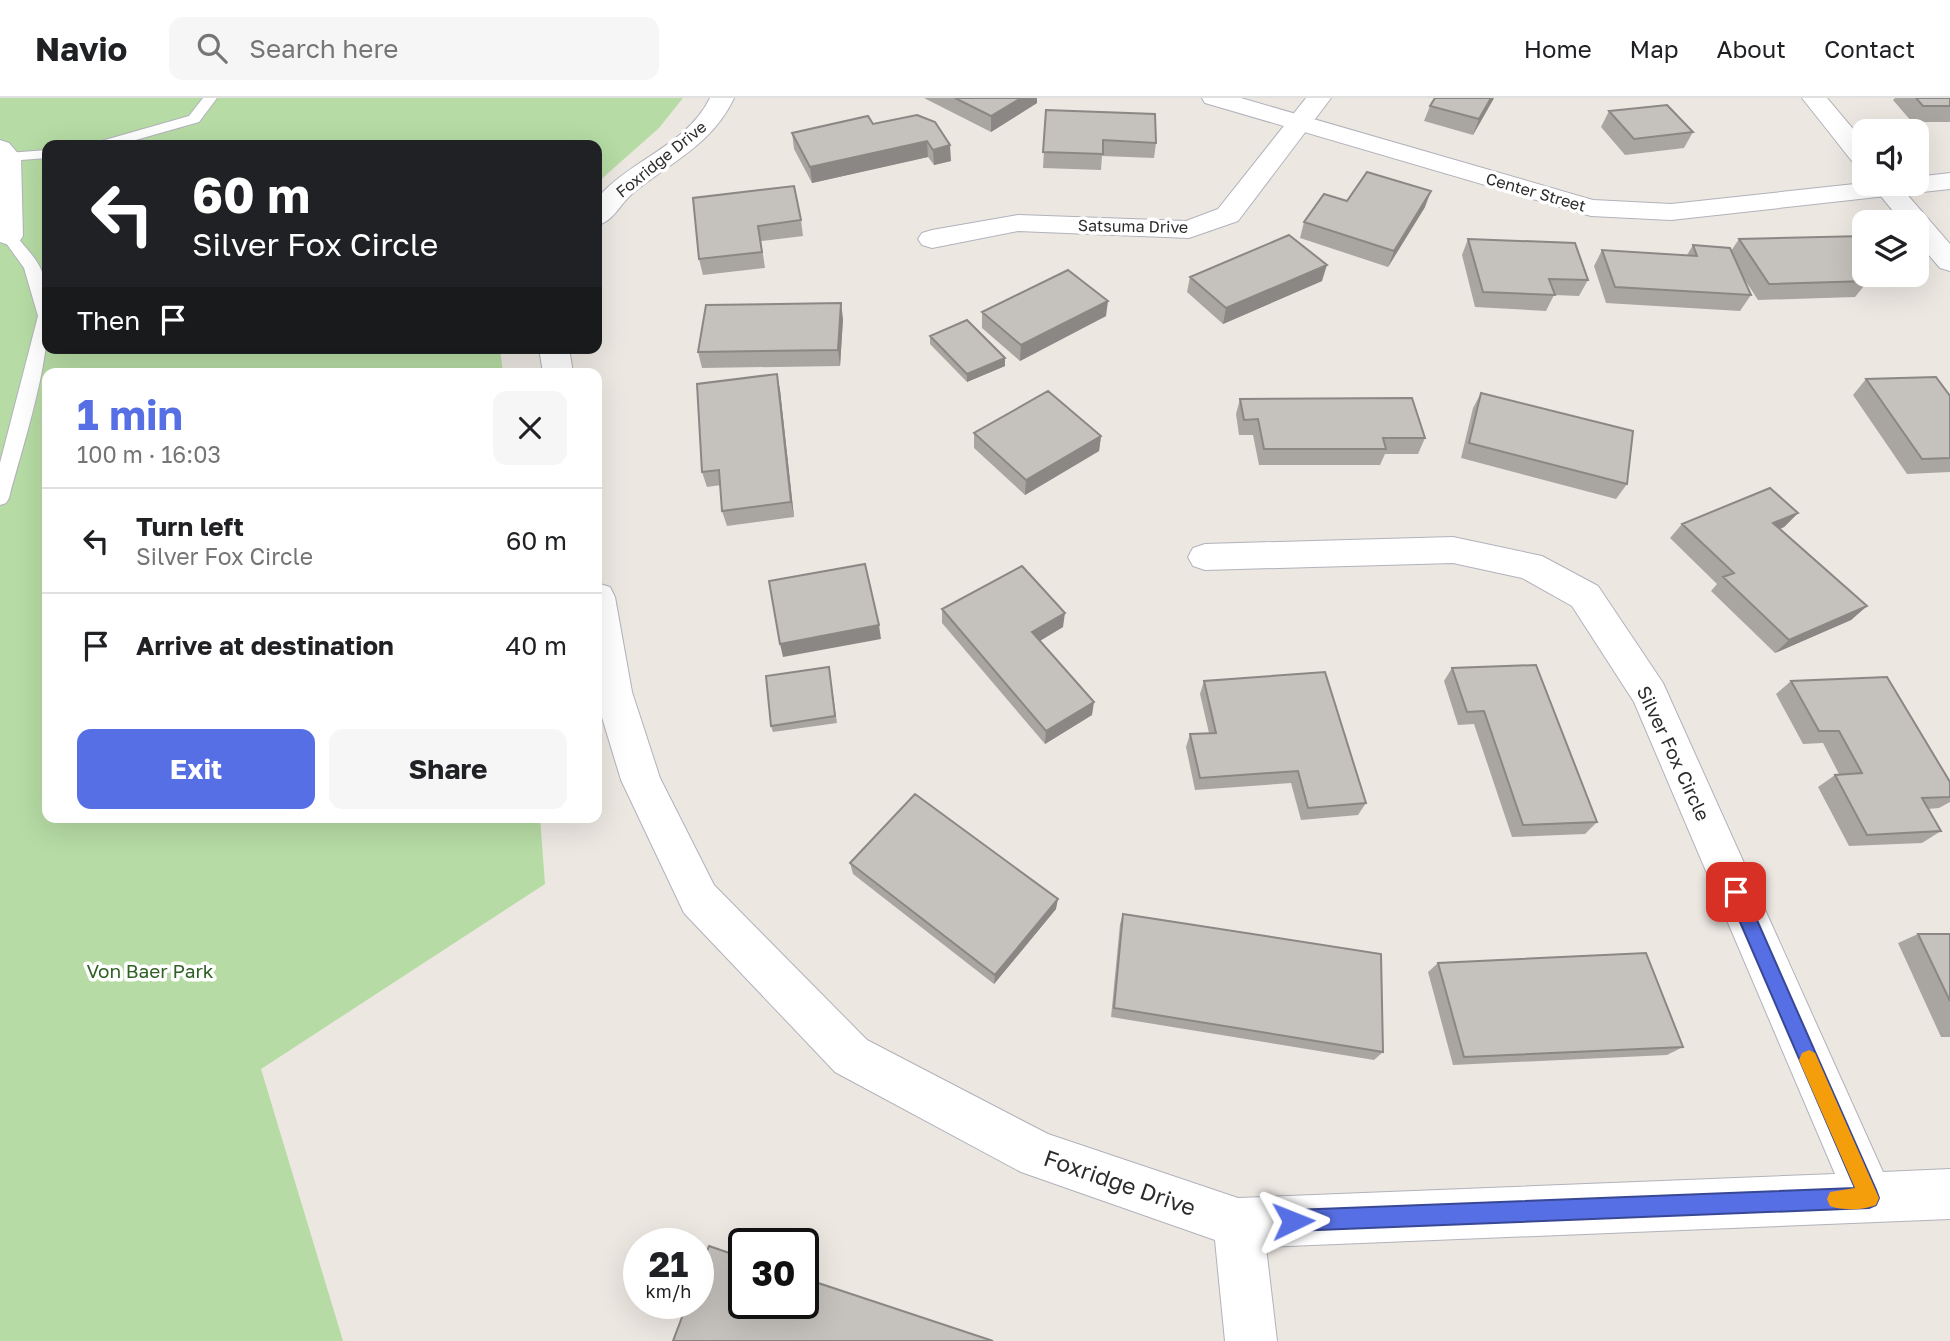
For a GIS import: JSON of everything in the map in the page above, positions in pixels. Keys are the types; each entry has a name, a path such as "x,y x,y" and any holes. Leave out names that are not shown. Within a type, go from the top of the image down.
{"street":[{"name":"Foxridge Drive","path":"602,211 618,192 702,130 719,107 722,98"},
{"name":"Center Street","path":"1214,98 1591,208 1671,212 1852,190"},
{"name":"Satsuma Drive","path":"932,239 1018,223 1189,230 1228,215 1319,98"},
{"path":"1814,98 1852,144"},
{"path":"4,152 9,236"},
{"name":"Center Street","path":"1929,183 1950,181"},
{"path":"1894,196 1950,262"},
{"name":"Silver Fox Circle","path":"1205,557 1453,550 1530,566 1585,596 1650,694 1869,1198"},
{"name":"Foxridge Drive","path":"602,627 613,692 641,780 699,899 851,1056 1038,1155 1238,1223 1950,1194"},
{"path":"1238,1223 1251,1341"}],"lane":[{"path":"120,140 194,119 210,98"},
{"path":"4,152 42,153"},
{"path":"9,236 32,267 42,302"},
{"path":"0,498 42,332"}],"green space":[{"name":"Von Baer Park","path":"0,98 683,98 659,128 602,179 602,140 42,140 42,354 501,354 502,368 42,368 42,823 540,823 545,884 261,1069 343,1341 0,1341"}],"building":[{"path":"955,98 1021,98 991,116"},
{"path":"1435,98 1491,98 1479,119 1430,106"},
{"path":"1916,98 1950,98 1950,106 1923,106"},
{"path":"1667,105 1693,132 1634,139 1609,111"},
{"path":"1046,110 1155,114 1156,143 1103,140 1103,154 1043,152"},
{"path":"917,115 935,122 950,145 933,150 927,141 810,167 792,133 868,116 873,124"},
{"path":"1367,172 1431,191 1394,251 1304,222 1324,194 1347,201"},
{"path":"794,186 801,220 758,226 762,252 699,259 693,198"},
{"path":"1289,235 1327,265 1226,308 1190,277"},
{"path":"1852,236 1852,281 1769,284 1739,239"},
{"path":"1468,239 1575,243 1588,280 1549,279 1555,295 1483,292"},
{"path":"1693,245 1730,248 1751,295 1615,287 1602,250 1697,256"},
{"path":"1068,270 1108,301 1021,345 982,312"},
{"path":"841,303 838,350 698,352 706,305"},
{"path":"967,320 1005,358 967,374 930,336"},
{"path":"777,374 791,502 722,511 719,470 702,472 697,384"},
{"path":"1936,377 1950,396 1950,458 1922,459 1866,379"},
{"path":"1048,391 1101,436 1026,480 974,433"},
{"path":"1481,393 1633,431 1627,484 1469,443"},
{"path":"1412,398 1425,438 1383,438 1386,449 1264,449 1258,419 1244,420 1240,399"},
{"path":"1770,488 1798,513 1773,523 1867,606 1789,640 1723,577 1734,573 1682,524"},
{"path":"865,564 879,625 780,644 769,581"},
{"path":"1022,566 1065,613 1032,632 1094,702 1046,731 942,609"},
{"path":"1536,665 1597,822 1523,825 1484,711 1467,712 1452,668"},
{"path":"829,667 835,716 771,726 766,676"},
{"path":"1325,672 1366,803 1308,808 1298,771 1200,778 1190,734 1216,733 1204,681"},
{"path":"1887,677 1950,782 1950,797 1922,798 1941,831 1867,835 1835,775 1862,773 1839,731 1819,731 1791,681"},
{"path":"915,794 1058,899 995,975 850,863"},
{"path":"1123,914 1381,954 1383,1052 1114,1008"},
{"path":"1918,934 1950,934 1950,1001"},
{"path":"1646,953 1683,1047 1464,1057 1438,963"},
{"path":"714,1248 728,1253 728,1319 819,1319 819,1283 993,1341 673,1341 681,1319 714,1319"}],"slow traffic":[{"path":"1809,1060 1869,1198 1838,1199"}],"route":[{"path":"1293,1221 1869,1198 1736,892"}]}
